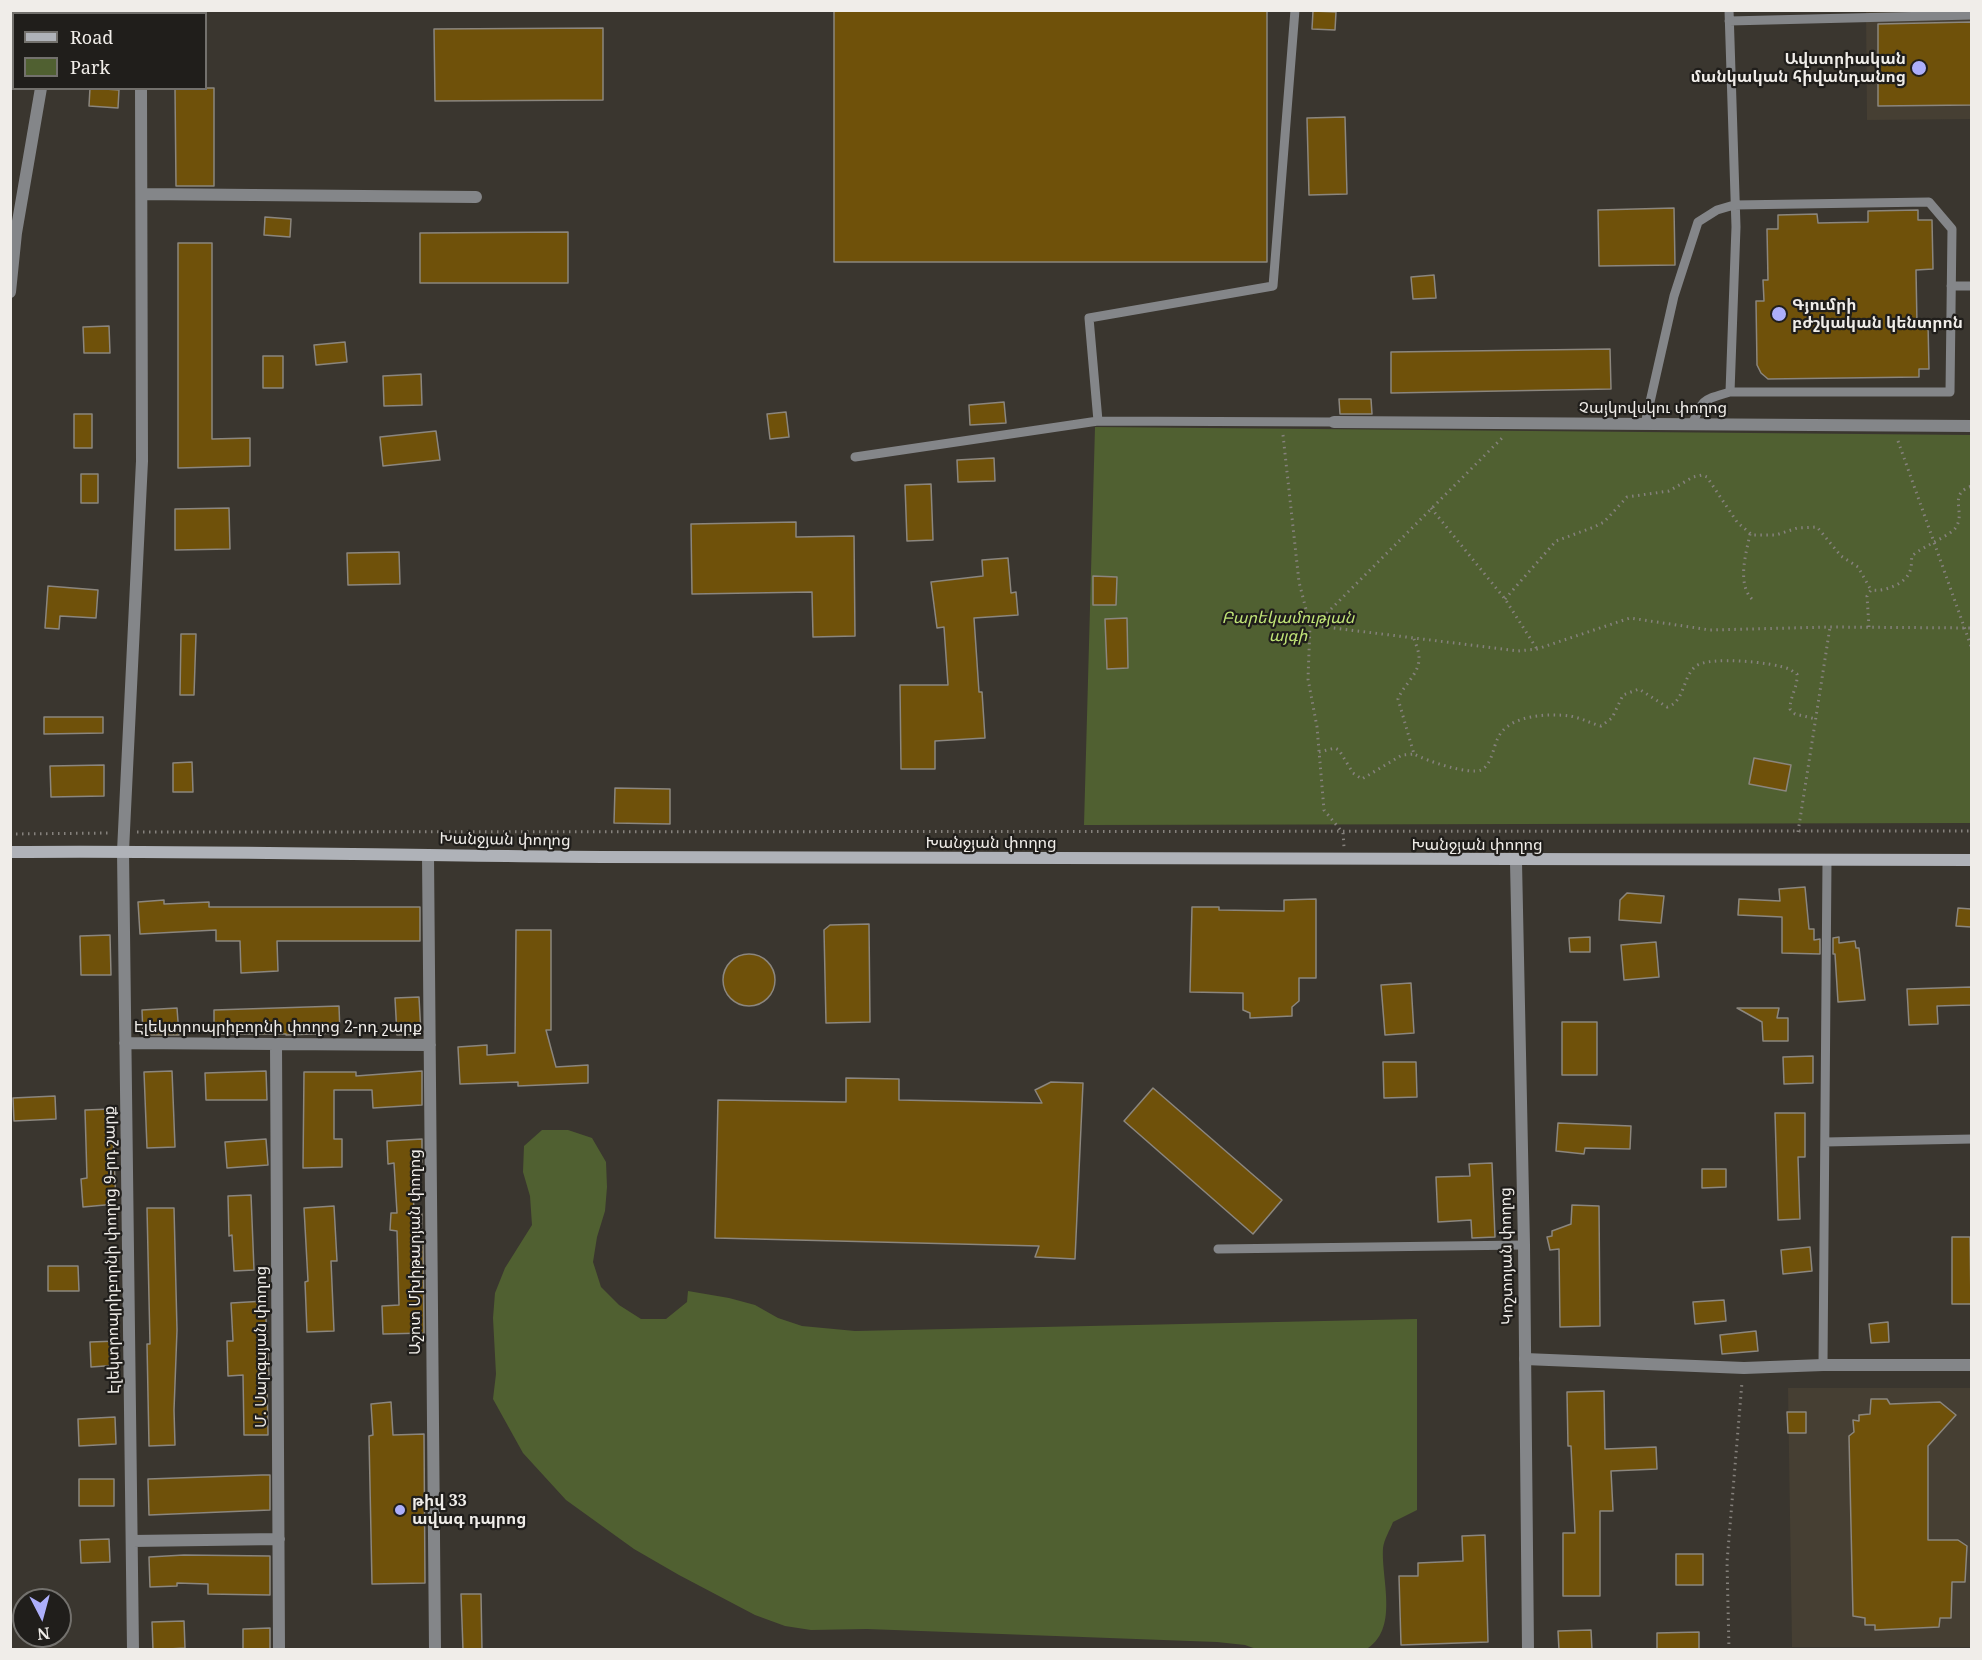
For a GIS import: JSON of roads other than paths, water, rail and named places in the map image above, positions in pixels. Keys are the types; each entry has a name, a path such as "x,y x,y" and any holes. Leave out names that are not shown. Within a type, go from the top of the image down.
{"main road":[{"name":"Խանջյան փողոց","path":"10,852 1516,862 1971,860"}],"street":[{"path":"10,292 16,233 41,90"},
{"name":"Էլեկտրոպրիբորնի փողոց 9-րդ շարք","path":"133,1650 123,851 142,461 141,90"},
{"path":"142,194 476,197"},
{"name":"Չայկովսկու փողոց","path":"1334,422 1971,426"},
{"name":"Աշոտ Մխիթարյան փողոց","path":"428,855 435,1650"},
{"name":"Կոշտոյան փողոց","path":"1516,862 1524,1245 1527,1650"},
{"name":"Էլեկտրոպրիբորնի փողոց 2-րդ շարք","path":"125,1043 430,1045"},
{"name":"Մ. Սարգսյան փողոց","path":"276,1044 279,1650"},
{"path":"1525,1359 1744,1368 1823,1365 1971,1365"},
{"path":"132,1541 279,1539"}],"lane":[{"path":"1098,421 1089,318 1273,286 1295,10"},
{"path":"1729,10 1736,227 1730,392"},
{"path":"1730,21 1971,15"},
{"path":"1646,424 1674,296 1698,222 1717,210 1734,205 1929,202 1952,229 1950,392 1730,392 1706,399 1700,406 1692,425"},
{"path":"1951,286 1971,286"},
{"path":"855,457 1098,421 1334,422"},
{"path":"1823,1365 1827,861"},
{"path":"1825,1142 1971,1138"},
{"path":"1218,1250 1524,1245"}],"place":[{"name":"Ավստրիական մանկական հիվանդանոց","path":"1919,68"},
{"name":"Գյումրի բժշկական կենտրոն","path":"1779,314"},
{"name":"թիվ 33 ավագ դպրոց","path":"400,1510"}],"park label":[{"name":"Բարեկամության այգի","path":"1288,627"}]}
